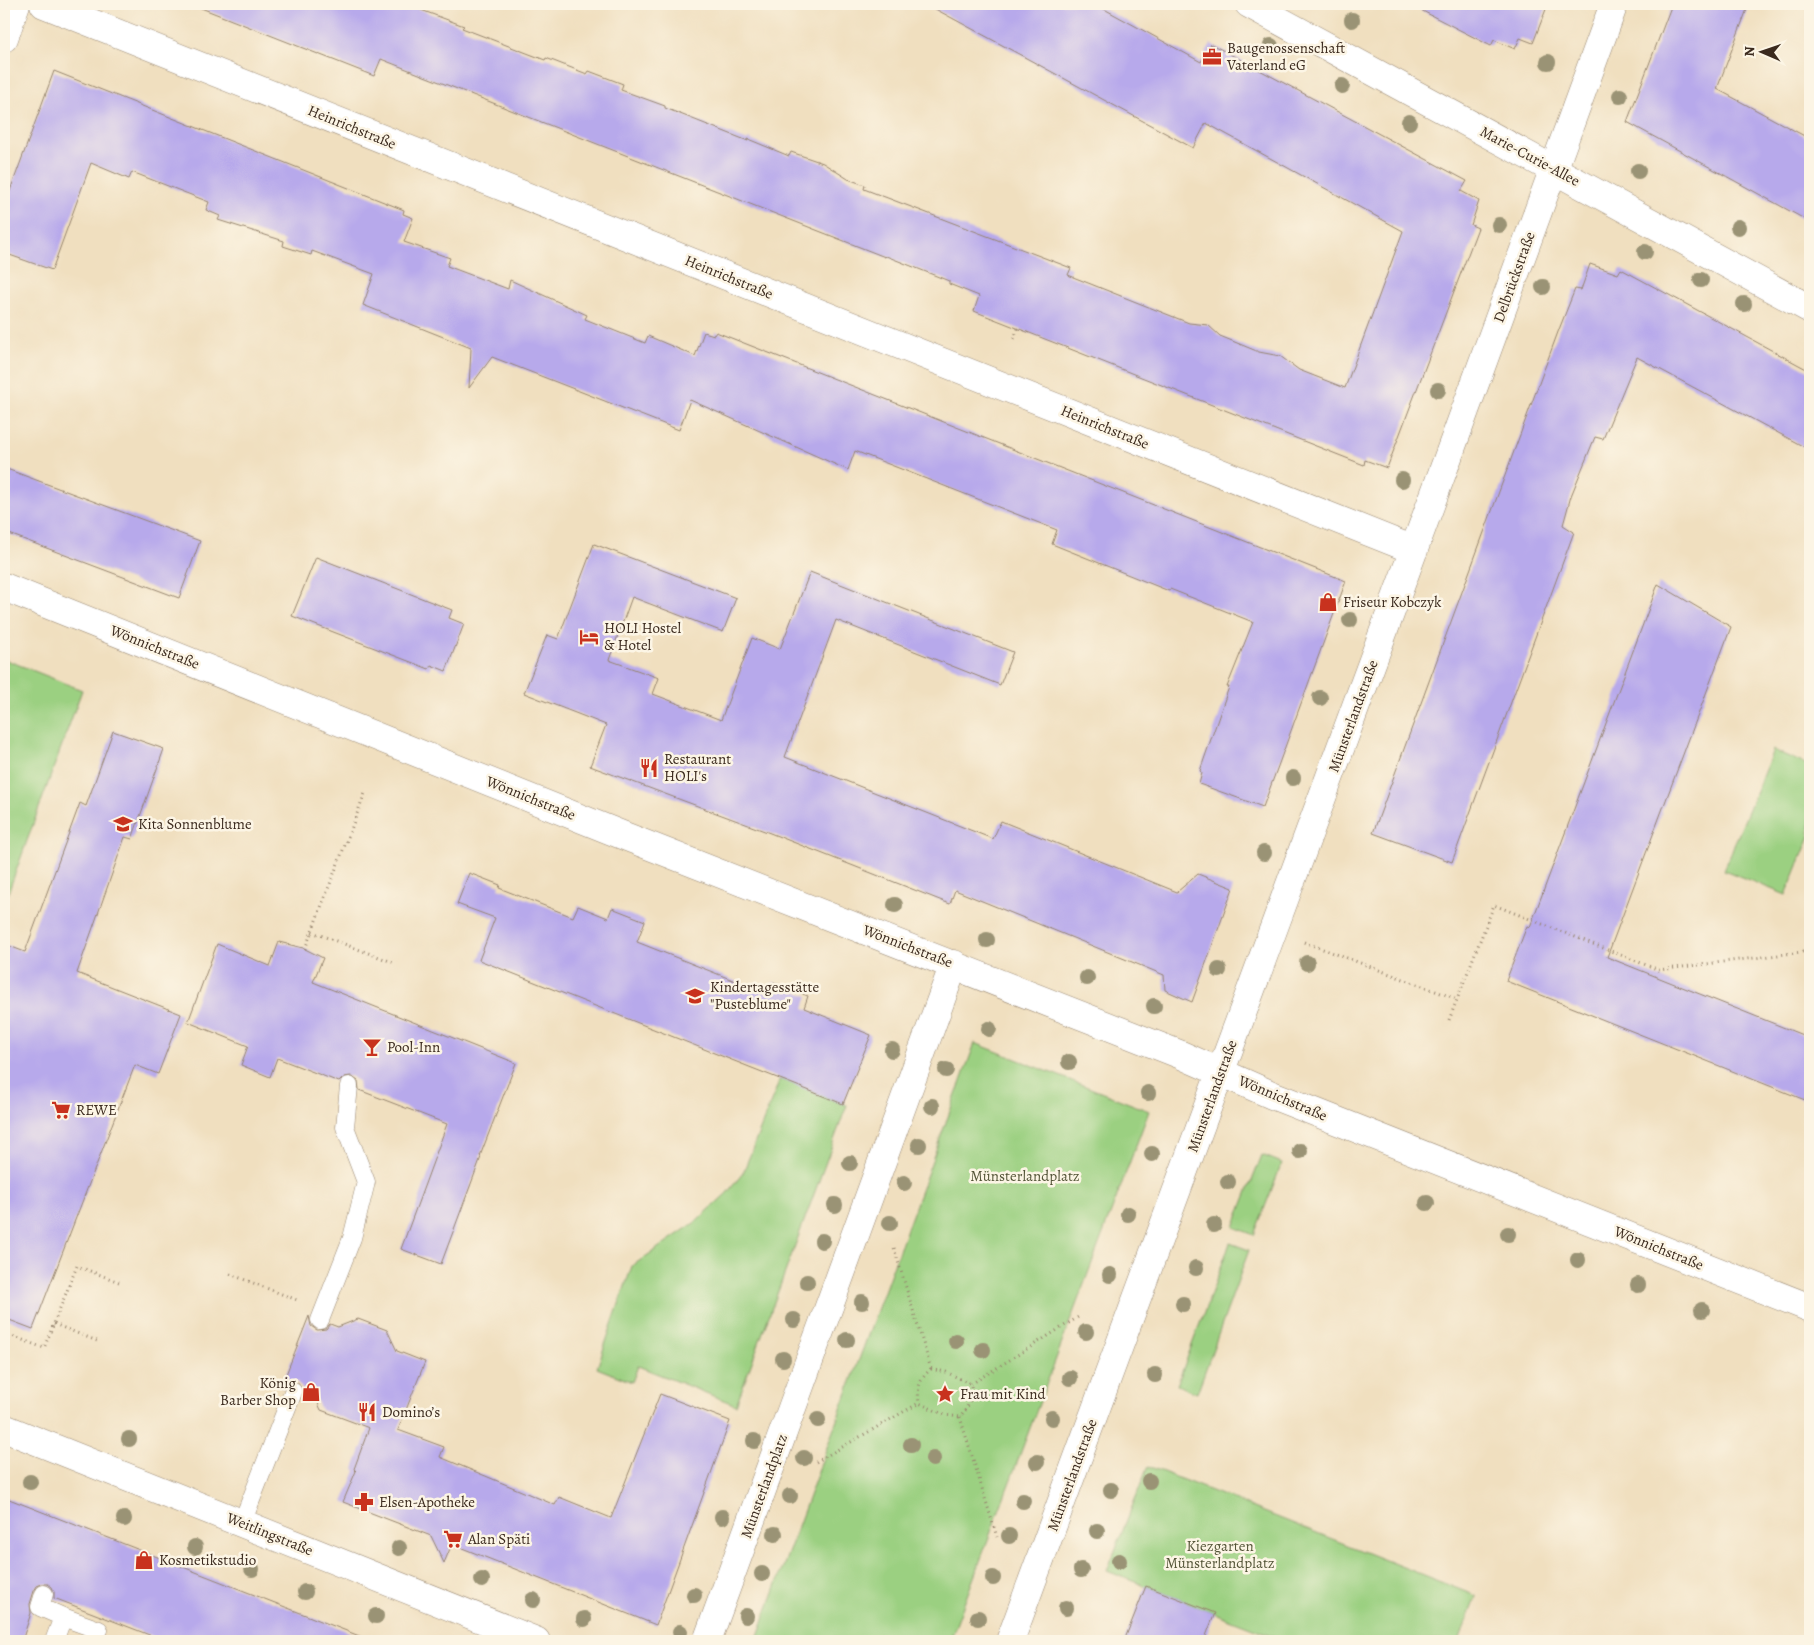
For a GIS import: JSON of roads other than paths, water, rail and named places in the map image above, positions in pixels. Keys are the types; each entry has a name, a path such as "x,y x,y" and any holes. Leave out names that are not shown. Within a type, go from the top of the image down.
{"street":[{"path":"4,38 16,4"},
{"name":"Heinrichstraße","path":"44,4 1414,550"},
{"name":"Marie-Curie-Allee","path":"1249,4 1810,309"},
{"name":"Delbrückstraße","path":"1414,550 1526,245 1552,168 1614,4"},
{"name":"Münsterlandstraße","path":"1010,1641 1414,550"},
{"name":"Wönnichstraße","path":"4,587 636,840 954,964 1179,1054 1272,1095 1810,1308"},
{"name":"Münsterlandplatz","path":"707,1641 954,964"},
{"name":"Weitlingstraße","path":"4,1428 536,1641"}],"lane":[{"path":"320,1320 352,1238 366,1182 345,1127 349,1086"},
{"path":"242,1523 293,1392"},
{"path":"44,1594 40,1607 99,1630"},
{"path":"54,1641 63,1617"}],"place":[{"name":"Baugenossenschaft Vaterland eG","path":"1212,57"},
{"name":"Friseur Kobczyk","path":"1328,602"},
{"name":"HOLI Hostel & Hotel","path":"589,637"},
{"name":"Restaurant HOLI's","path":"649,768"},
{"name":"Kita Sonnenblume","path":"123,824"},
{"name":"Kindertagesstätte \"Pusteblume\"","path":"695,996"},
{"name":"Pool-Inn","path":"372,1047"},
{"name":"REWE","path":"61,1110"},
{"name":"König Barber Shop","path":"311,1392"},
{"name":"Frau mit Kind","path":"945,1394"},
{"name":"Domino’s","path":"367,1412"},
{"name":"Elsen-Apotheke","path":"364,1502"},
{"name":"Alan Späti","path":"453,1539"},
{"name":"Kosmetikstudio","path":"144,1560"}],"park label":[{"name":"Kiezgarten Münsterlandplatz","path":"1220,1554"}]}
